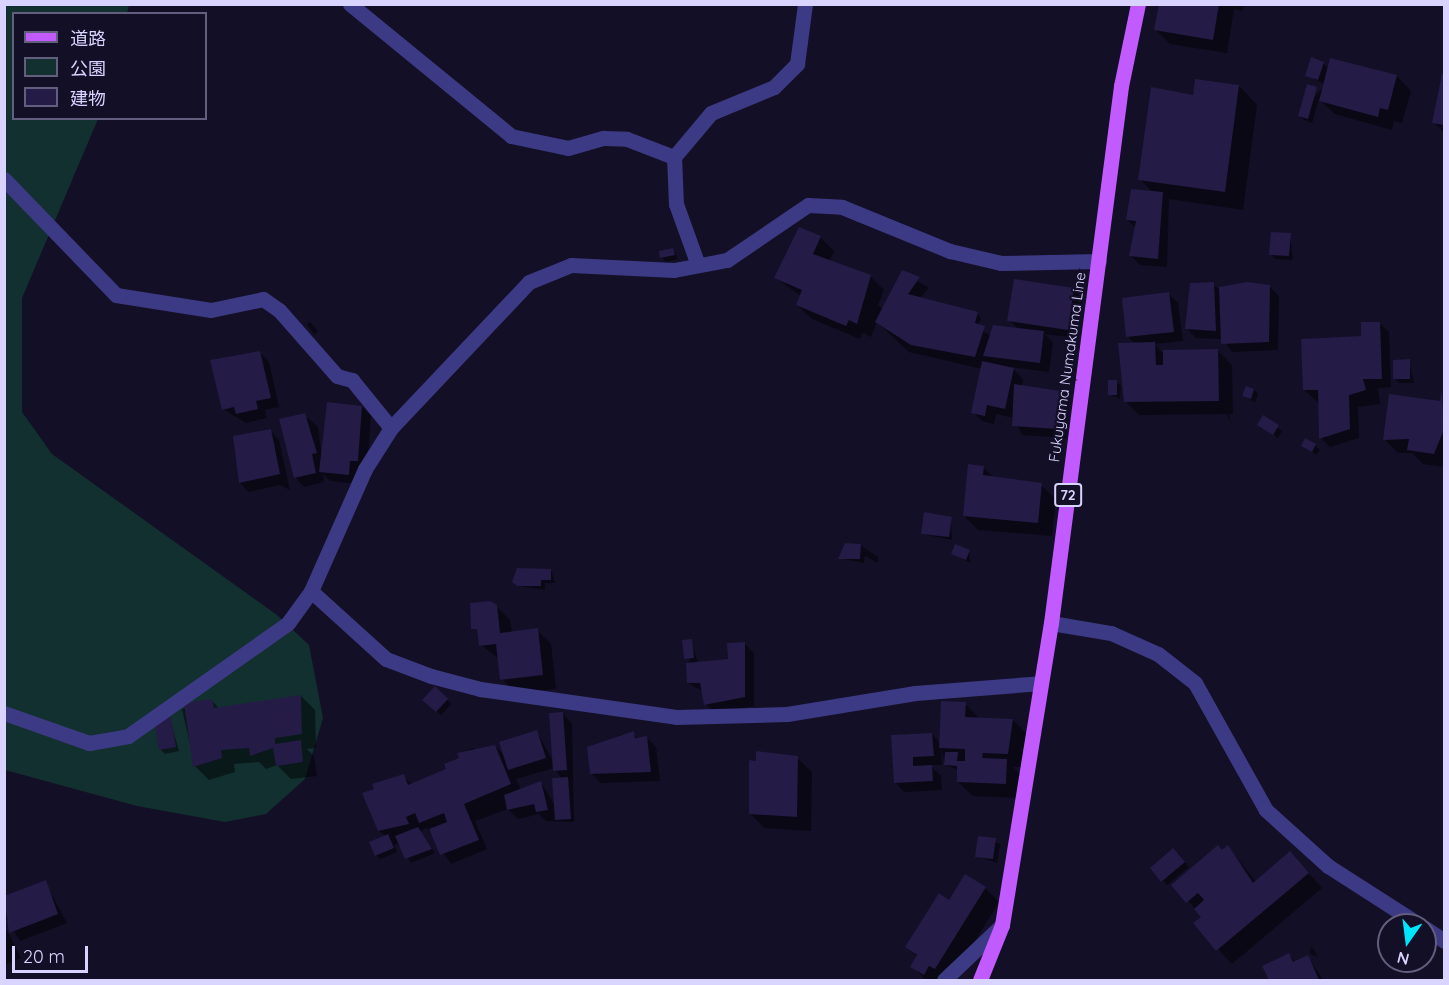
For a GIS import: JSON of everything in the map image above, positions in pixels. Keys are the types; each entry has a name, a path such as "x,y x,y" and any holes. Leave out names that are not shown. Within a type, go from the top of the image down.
{"main road":[{"name":"Fukuyama Numakuma Line","path":"980,981 1002,924 1051,623 1099,261 1137,4"}],"street":[{"path":"350,4 511,136 568,148 604,138 627,139 674,157"},
{"path":"698,265 676,204 674,157 711,113 774,87 797,64 805,4"},
{"path":"4,179 116,295 211,310 263,299 279,310 337,376 352,380 391,428"},
{"path":"4,713 89,743 128,736 288,623 311,591 365,469 391,428 529,282 571,265 674,270 727,260 808,204 842,207 950,251 1001,263 1099,261"},
{"path":"311,591 386,659 431,676 480,690 676,717 787,714 915,693 1041,683"},
{"path":"1051,623 1111,633 1158,654 1195,683 1266,810 1328,866 1401,913"},
{"path":"944,981 1002,924"}],"green space":[{"path":"4,5 129,5 127,12 12,12 12,120 98,120 22,298 22,412 52,454 277,615 309,645 323,718 305,779 266,814 225,822 137,806 5,770"}],"building":[{"path":"1159,4 1219,4 1213,40 1154,30"},
{"path":"1311,57 1324,62 1318,80 1305,76"},
{"path":"1330,58 1397,75 1388,110 1380,108 1378,117 1319,101"},
{"path":"1442,74 1444,74 1444,125 1432,123"},
{"path":"1195,79 1239,85 1225,192 1138,180 1151,87 1193,95"},
{"path":"1307,84 1317,87 1308,119 1298,116"},
{"path":"1131,189 1163,192 1158,259 1129,256 1136,221 1126,220"},
{"path":"799,227 821,236 813,254 871,275 857,324 849,320 846,326 796,305 802,290 774,278"},
{"path":"1271,232 1291,233 1289,256 1269,255"},
{"path":"673,248 675,255 660,258 659,251"},
{"path":"902,270 920,277 908,294 978,312 975,323 985,326 975,357 911,345 875,322"},
{"path":"1014,279 1074,288 1068,330 1007,321"},
{"path":"1214,282 1216,331 1185,329 1190,283"},
{"path":"1247,282 1270,285 1269,342 1221,344 1219,287"},
{"path":"1169,292 1174,332 1126,337 1122,298"},
{"path":"1361,322 1380,322 1382,379 1363,379 1366,390 1349,395 1350,429 1319,439 1318,390 1303,390 1301,339 1361,336"},
{"path":"993,325 1044,331 1040,363 983,356"},
{"path":"1155,342 1156,365 1163,365 1163,350 1218,349 1219,401 1124,402 1118,343"},
{"path":"260,351 271,398 256,401 258,409 236,414 234,407 222,410 210,360"},
{"path":"1410,359 1410,379 1393,379 1393,360"},
{"path":"982,361 1014,368 1005,409 987,405 985,416 971,413"},
{"path":"1108,380 1117,380 1117,395 1108,395"},
{"path":"1014,384 1060,391 1057,429 1012,426"},
{"path":"1246,386 1254,389 1251,399 1242,396"},
{"path":"1442,392 1444,429 1434,454 1407,450 1409,439 1383,440 1389,394 1440,401"},
{"path":"327,402 362,406 358,461 350,461 349,475 319,472"},
{"path":"305,413 317,453 312,454 316,473 294,478 279,419"},
{"path":"1263,415 1279,425 1273,435 1257,425"},
{"path":"271,429 280,474 239,483 233,436"},
{"path":"1305,438 1316,444 1312,452 1301,446"},
{"path":"968,464 984,466 983,475 1042,483 1038,523 963,516"},
{"path":"924,512 952,517 949,537 921,534"},
{"path":"845,543 861,544 860,559 838,559"},
{"path":"955,544 970,550 966,560 951,554"},
{"path":"517,568 551,569 551,580 541,580 541,586 517,586 512,582"},
{"path":"490,601 497,605 500,633 538,628 543,675 500,680 496,644 479,646 477,629 471,629 470,603"},
{"path":"692,639 694,658 684,659 682,640"},
{"path":"745,642 745,697 704,705 700,683 687,683 686,663 728,659 727,643"},
{"path":"435,686 448,699 436,712 422,700"},
{"path":"301,695 302,734 275,738 275,744 301,740 303,762 276,766 273,748 250,756 249,748 221,750 222,758 193,767 184,703 212,699 214,708"},
{"path":"941,701 966,702 965,717 1013,719 1008,754 983,753 982,758 1007,759 1006,784 957,782 957,766 944,765 945,752 958,752 957,761 965,761 965,749 939,748"},
{"path":"563,712 567,770 553,771 549,713"},
{"path":"171,717 176,747 159,750 154,720"},
{"path":"537,730 546,758 508,770 499,742"},
{"path":"634,731 635,738 647,736 651,772 590,774 587,747"},
{"path":"932,733 934,756 913,757 913,766 932,765 933,781 894,783 891,735"},
{"path":"495,745 511,784 464,804 479,840 440,855 429,829 447,822 444,813 419,823 415,813 406,817 409,824 378,831 362,793 374,789 372,784 404,774 408,785 446,769 444,764 459,758 457,753"},
{"path":"756,751 798,756 797,817 749,814 749,760 756,761"},
{"path":"568,777 571,819 555,820 552,778"},
{"path":"541,781 548,810 536,812 534,804 507,810 504,795"},
{"path":"418,827 432,849 405,859 395,836"},
{"path":"388,834 394,848 375,856 369,842"},
{"path":"978,836 996,838 993,859 975,857"},
{"path":"1218,845 1222,850 1228,845 1253,883 1290,851 1309,873 1216,951 1193,923 1201,917 1194,909 1204,900 1198,893 1186,903 1171,885"},
{"path":"1173,848 1185,862 1161,882 1150,868"},
{"path":"965,874 986,887 935,969 929,966 924,975 910,967 917,955 905,947 939,893 949,900"},
{"path":"46,880 58,914 9,933 4,896"},
{"path":"1289,953 1293,962 1308,955 1319,980 1269,980 1262,966"}]}
